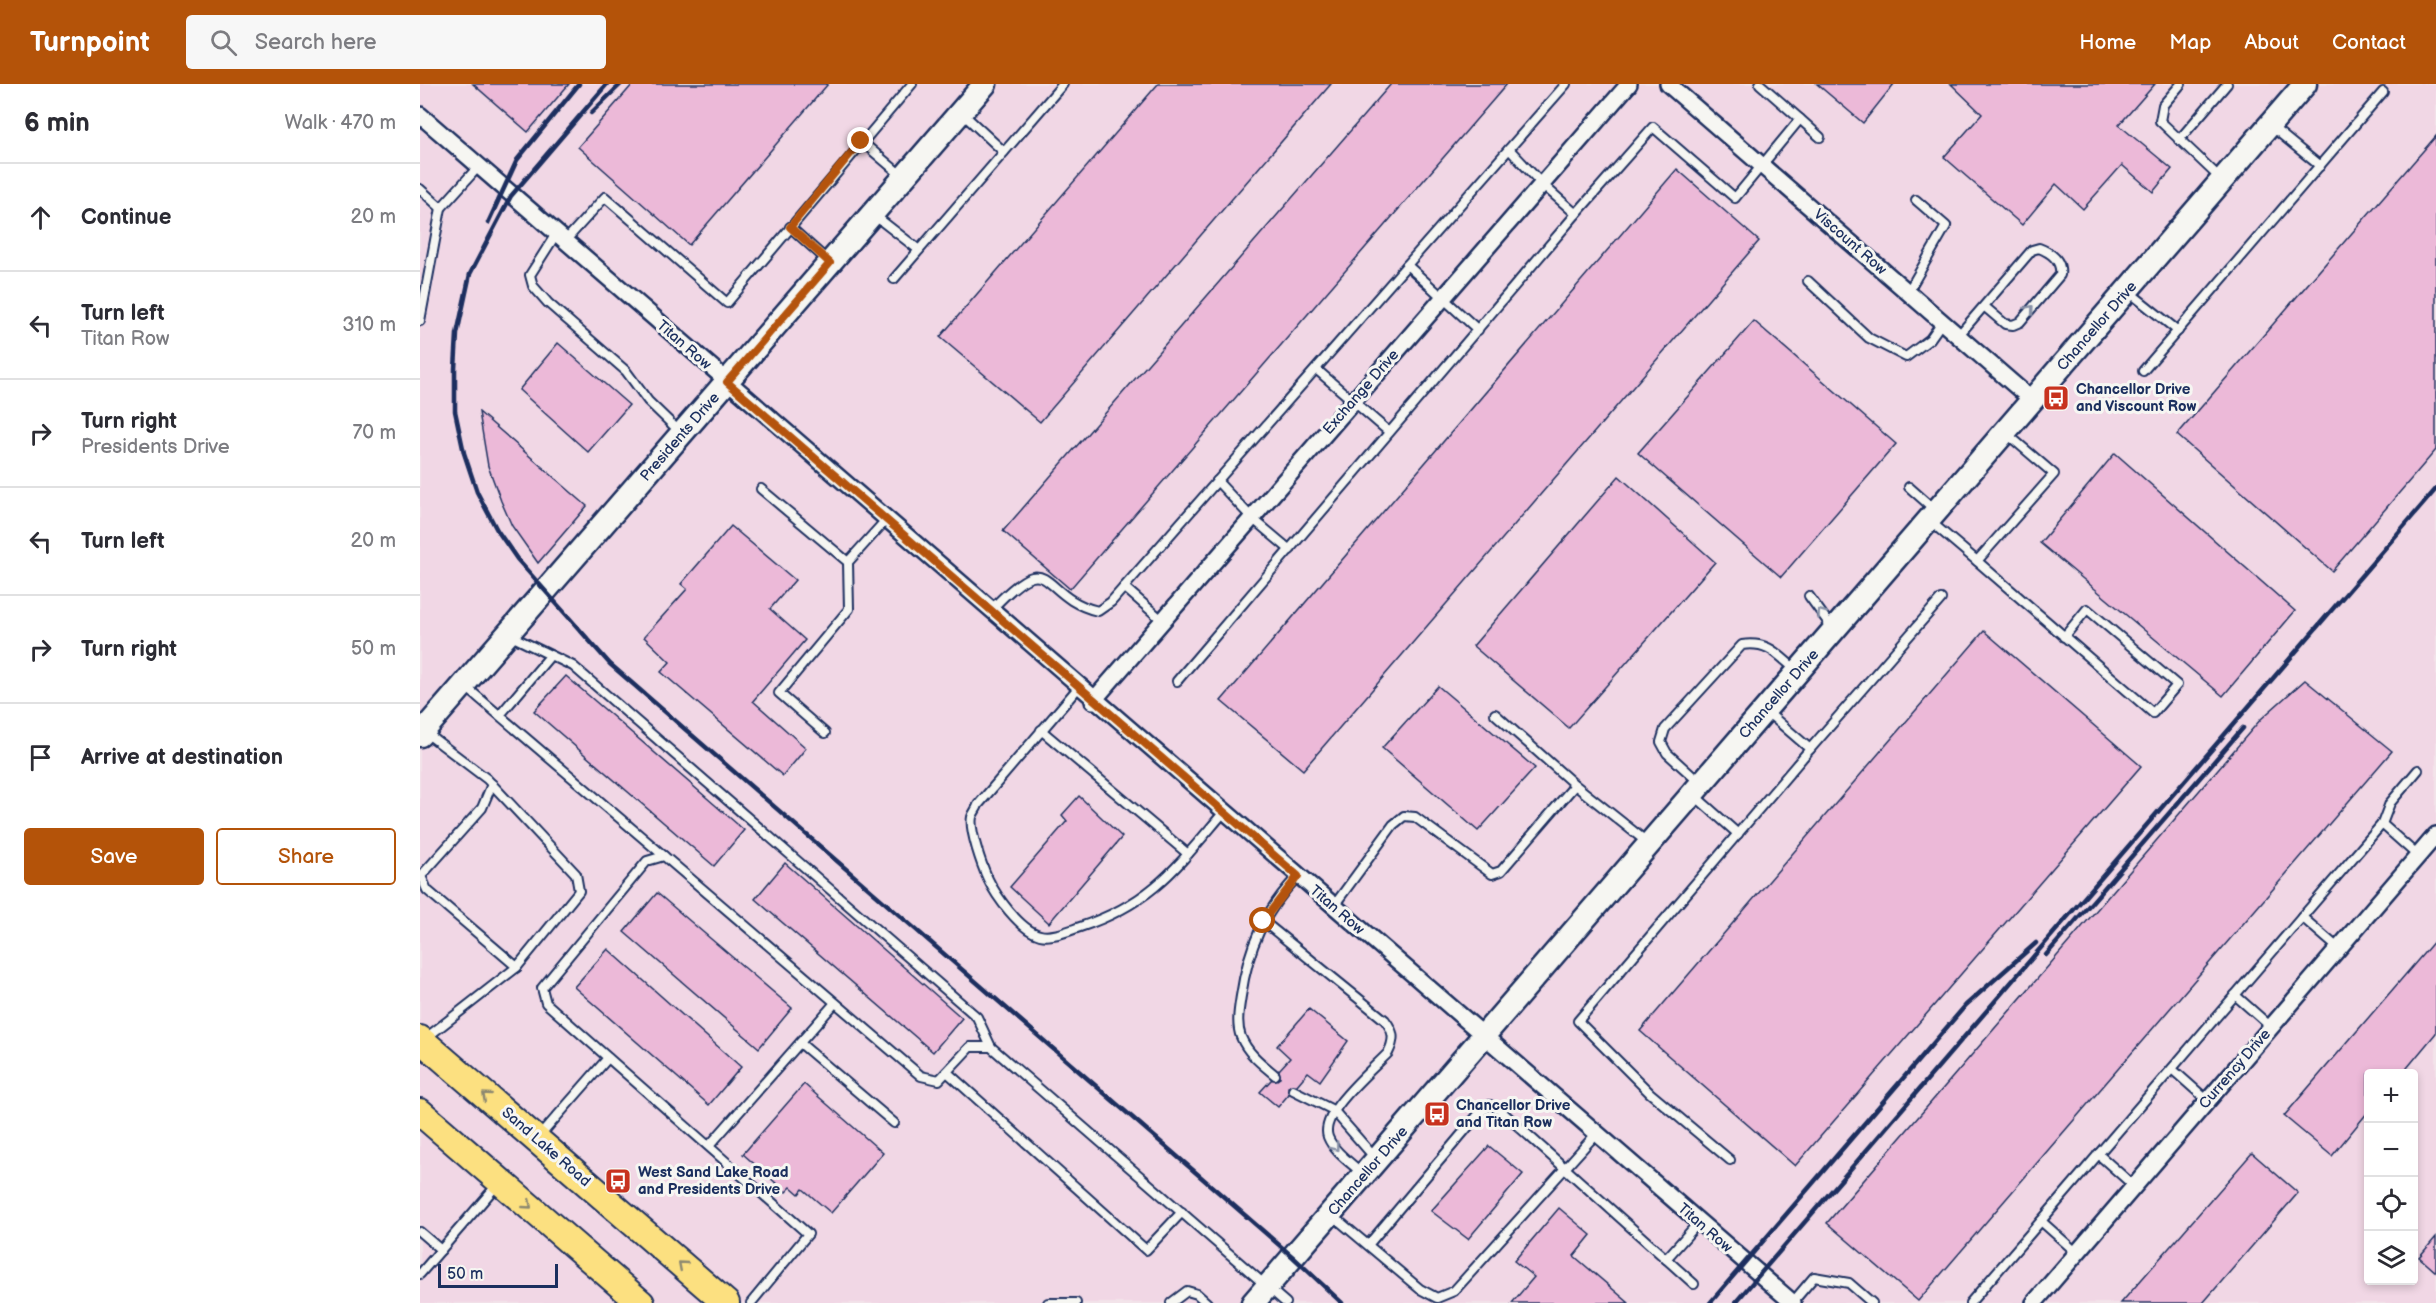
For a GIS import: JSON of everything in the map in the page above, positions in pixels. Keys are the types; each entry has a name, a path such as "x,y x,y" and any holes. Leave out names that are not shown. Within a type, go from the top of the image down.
{"main road":[{"name":"Sand Lake Road","path":"421,1040 726,1303"},
{"path":"420,1112 641,1303"}],"street":[{"name":"Exchange Drive","path":"1093,701 1629,84"},
{"name":"Viscount Row","path":"1668,84 2032,400"},
{"name":"Chancellor Drive","path":"1253,1303 2305,84"},
{"name":"Presidents Drive","path":"421,731 464,685 873,214 961,112 978,88"},
{"name":"Titan Row","path":"420,115 1093,701 1792,1303"},
{"name":"Currency Drive","path":"2034,1303 2436,835"}],"lane":[{"path":"682,434 648,401 626,371 548,303 534,286 530,275 534,265 560,237 605,197 727,303 861,141 912,84"},
{"path":"894,279 1063,84"},
{"path":"990,611 1014,585 1028,576 1042,577 1082,608 1098,611 1124,587 1566,84"},
{"path":"1760,84 1820,137"},
{"path":"2181,84 2163,105 2160,116 2162,125 2223,180"},
{"path":"2179,140 2227,84"},
{"path":"2143,371 2383,92"},
{"path":"961,112 1004,152"},
{"path":"1177,681 1653,127 1735,198 1800,119"},
{"path":"2270,125 2320,166"},
{"path":"861,141 904,178"},
{"path":"1509,149 1542,184 1576,214"},
{"path":"420,321 441,208 478,166"},
{"path":"420,189 441,208"},
{"path":"1908,292 1946,226 1916,200"},
{"path":"873,214 919,250"},
{"path":"790,227 830,263"},
{"path":"1958,336 2032,250 2039,248 2057,260 2061,267 2060,275 2020,322 2013,325 2005,324 1985,307"},
{"path":"1407,265 1478,330"},
{"path":"1808,281 1869,338 1906,357 1930,339 1942,322"},
{"path":"2127,290 2178,331"},
{"path":"1316,369 1389,432"},
{"path":"1977,561 2054,474 2005,432"},
{"path":"1217,481 1252,518 1290,550"},
{"path":"1909,486 1933,516 1977,561 2064,637 2153,713 2177,685 2087,609 2064,637"},
{"path":"761,489 848,562"},
{"path":"825,733 779,693 849,609 848,562 886,520"},
{"path":"1124,587 1163,621"},
{"path":"1809,596 1834,630"},
{"path":"1730,1160 1650,1094 1578,1021 1941,599"},
{"path":"508,634 573,666 976,1017 991,1047 1286,1303"},
{"path":"1738,834 1667,753 1662,742 1665,729 1742,645 1758,643 1769,648 1798,672"},
{"path":"500,715 550,656"},
{"path":"464,685 921,1076 939,1080 970,1047 991,1047"},
{"path":"1078,688 978,805 972,818 975,841 987,876 998,899 1023,925 1039,935 1060,934 1133,905 1168,877 1224,813"},
{"path":"1765,710 1810,749"},
{"path":"1495,714 1575,785 1650,844"},
{"path":"1041,730 1188,854"},
{"path":"421,731 492,784 576,874 579,891 517,967 421,1040"},
{"path":"1970,1303 2382,824 2390,802 2418,770"},
{"path":"492,784 482,808 421,876 427,890 517,967"},
{"path":"1333,907 1393,825 1404,816 1415,817 1492,874 1501,871 1575,785"},
{"path":"2382,824 2418,856"},
{"path":"664,856 647,861 542,988 546,1003 808,1234 751,1303"},
{"path":"1275,1075 1251,1054 1241,1036 1238,1022 1248,957 1263,921 1298,876"},
{"path":"2302,917 2339,949"},
{"path":"1263,921 1385,1020 1393,1033 1392,1045 1388,1053 1333,1110 1327,1126 1328,1136 1336,1149 1370,1168"},
{"path":"2235,995 2271,1027"},
{"path":"708,1146 835,1003"},
{"path":"800,1043 894,1123"},
{"path":"537,1140 608,1058"},
{"path":"2172,1069 2208,1101"},
{"path":"947,1072 1146,1250 1182,1212"},
{"path":"1293,1090 1333,1110 1370,1168"},
{"path":"1368,1245 1478,1115 1490,1105 1499,1109 1694,1284"},
{"path":"1330,1214 1420,1289 1437,1298 1454,1291 1596,1134"},
{"path":"2098,1154 2134,1186"},
{"path":"420,1274 500,1181"},
{"path":"2041,1221 2077,1253"},
{"path":"1666,1259 1699,1222"},
{"path":"420,1232 441,1250"},
{"path":"1792,1303 1814,1277 1850,1283 1872,1303"},
{"path":"1171,1303 1187,1291 1197,1294 1207,1303"},
{"path":"1048,1303 1076,1303"}],"shaded area":[{"path":"420,84 2436,84 2436,1303 420,1303"}],"building":[{"path":"473,84 569,84 528,132"},
{"path":"633,84 828,84 689,245 578,147"},
{"path":"1158,84 1331,84 1040,422 940,337"},
{"path":"1391,84 1507,84 1070,589 1003,531"},
{"path":"1817,84 1894,84 1863,123"},
{"path":"1951,84 2155,84 2119,125 2172,169 2153,192 2122,165 2083,209 2056,184 2022,225 1944,157 1982,114"},
{"path":"2436,136 2436,450 2332,571 2177,435"},
{"path":"1677,169 1759,241 1303,770 1221,701"},
{"path":"1754,321 1896,444 1781,577 1638,453"},
{"path":"558,343 629,405 588,452 519,390"},
{"path":"479,412 587,506 538,563 512,526 501,501 488,466"},
{"path":"2115,453 2295,611 2223,696 2040,543"},
{"path":"1619,476 1715,562 1569,728 1473,646"},
{"path":"731,526 795,580 770,609 805,640 753,701 806,748 783,776 661,672 670,662 644,637 687,589 681,584"},
{"path":"1984,631 2141,766 1795,1166 1640,1031"},
{"path":"566,676 744,830 714,866 534,711"},
{"path":"2305,680 2392,751 1918,1301 1827,1223 2261,719"},
{"path":"1438,686 1535,768 1478,831 1382,748"},
{"path":"1079,796 1122,837 1049,923 1010,887 1067,821 1062,815"},
{"path":"785,863 962,1018 933,1052 755,899"},
{"path":"657,893 792,1008 759,1048 624,932"},
{"path":"2436,939 2436,1033 2406,1069 2364,1069 2364,1117 2332,1156 2284,1116"},
{"path":"608,949 741,1067 709,1105 574,987"},
{"path":"1309,1009 1348,1041 1320,1081 1308,1072 1297,1085 1288,1087 1289,1094 1278,1107 1260,1092 1271,1080 1280,1078 1279,1070 1290,1058 1277,1046"},
{"path":"804,1084 883,1153 831,1213 803,1189 799,1194 791,1187 786,1192 743,1154"},
{"path":"1489,1146 1523,1174 1468,1239 1431,1211"},
{"path":"2252,1153 2298,1193 2203,1303 2121,1303"},
{"path":"1559,1208 1591,1235 1574,1256 1629,1303 1512,1303 1534,1277 1514,1261"},
{"path":"2436,1237 2436,1272 2419,1257"}],"railway":[{"path":"488,223 517,160 579,84"},
{"path":"607,84 511,196 470,274 457,334 455,411 464,453 477,492 497,530 517,559 610,664 1293,1257 1342,1303"},
{"path":"591,113 621,84"},
{"path":"1735,1303 2436,489"},
{"path":"2046,955 2243,728"},
{"path":"1710,1303 1966,1005 2036,943"}],"place":[{"name":"Chancellor Drive and Viscount Row","path":"2056,398"},
{"name":"Chancellor Drive and Titan Row","path":"1437,1114"},
{"name":"West Sand Lake Road and Presidents Drive","path":"618,1181"}],"route":[{"path":"861,141 790,227 830,263 727,382 1298,876 1287,887 1263,921"}]}
